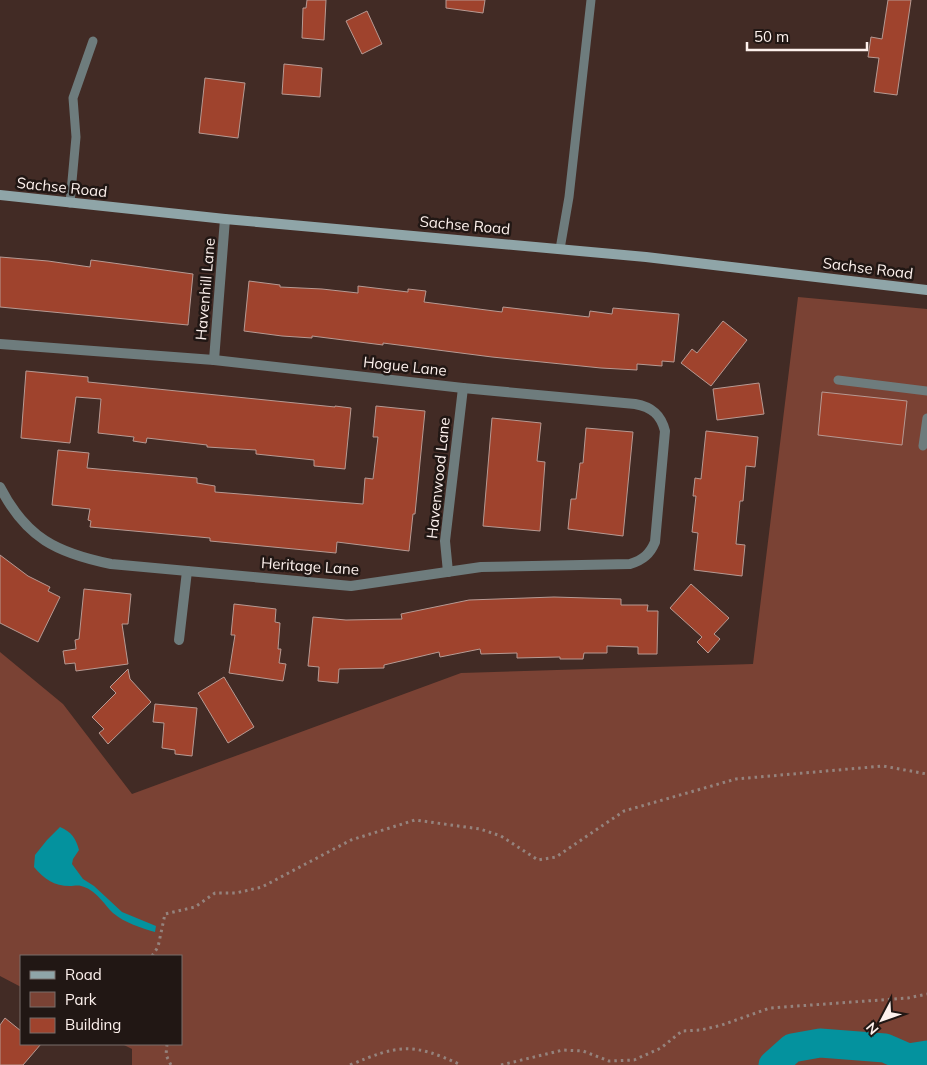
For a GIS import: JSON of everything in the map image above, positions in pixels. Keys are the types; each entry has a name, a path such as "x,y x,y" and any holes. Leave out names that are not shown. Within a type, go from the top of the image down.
{"main road":[{"name":"Sachse Road","path":"0,195 225,219 646,257 927,290"}],"street":[{"name":"Havenhill Lane","path":"214,360 225,219"},
{"name":"Hogue Lane","path":"0,344 214,360 463,388 635,404 652,409 659,415 663,423 665,440 655,542 646,557"},
{"name":"Havenwood Lane","path":"448,572 446,541 463,388"},
{"name":"Heritage Lane","path":"0,488 9,506 29,530 53,546 81,558 111,564 351,586 481,566 630,564 639,562 646,557"},
{"path":"179,640 187,570"}],"lane":[{"path":"560,249 569,197 591,0"},
{"path":"70,203 76,137 73,98 93,41"},
{"path":"838,380 927,391"},
{"path":"923,446 927,418"}],"path":[{"path":"153,955 158,947 165,914 195,907 215,893 236,893 262,887 351,840 415,820 480,829 501,836 538,860 556,857 624,811 736,779 884,766 927,774"},
{"path":"501,1065 563,1050 583,1051 609,1061 634,1060 661,1048 682,1031 701,1030 722,1025 770,1008 908,998 927,994"},
{"path":"167,1045 166,1055 171,1065"},
{"path":"350,1065 382,1052 400,1048 422,1049 461,1065"}],"green space":[{"path":"798,297 927,309 927,1065 132,1065 132,1049 124,1045 182,1045 182,955 20,955 20,986 0,976 0,652 63,704 132,794 461,673 753,664"}],"water":[{"path":"60,827 73,836 76,842 79,850 72,864 83,879 94,886 122,912 156,926 155,932 133,925 118,917 91,890 78,886 64,886 54,883 34,867 35,855"}],"building":[{"path":"307,0 326,0 324,40 302,38 303,8 306,8"},
{"path":"446,0 485,0 483,13 446,8"},
{"path":"888,0 911,0 897,95 874,92 879,58 868,57 871,37 882,39"},
{"path":"367,11 382,44 362,54 346,21"},
{"path":"284,64 322,68 320,97 282,94"},
{"path":"205,78 245,83 238,138 199,133"},
{"path":"0,257 90,267 91,260 193,274 188,325 0,307"},
{"path":"249,281 280,285 280,287 358,293 358,286 408,292 408,289 426,291 424,302 502,312 503,307 589,317 590,311 612,314 613,308 679,314 674,362 662,361 662,366 637,364 637,370 601,368 383,343 383,345 312,336 312,338 282,336 244,331"},
{"path":"723,321 747,340 711,386 681,363 692,349 697,353"},
{"path":"26,371 88,377 88,382 351,408 345,469 314,466 314,460 256,454 256,450 207,447 207,445 147,438 146,443 133,441 134,437 98,433 101,399 76,397 70,443 21,438"},
{"path":"759,383 764,414 717,420 713,389"},
{"path":"822,392 907,401 902,445 818,435"},
{"path":"376,406 425,411 415,514 413,514 409,551 337,542 336,553 210,541 210,538 90,527 91,521 88,520 90,509 52,505 58,450 89,453 87,468 197,478 197,483 215,486 215,492 363,504 365,478 373,479 378,437 373,437"},
{"path":"492,418 541,423 537,461 545,462 540,531 483,526"},
{"path":"586,428 633,432 623,536 568,529 571,499 576,499 580,463 583,463"},
{"path":"706,431 758,437 755,467 746,466 743,501 740,501 736,544 745,545 742,576 694,570 698,533 692,532 696,496 693,496 695,478 701,479"},
{"path":"0,555 28,576 50,587 48,591 60,597 38,642 0,623"},
{"path":"691,584 729,618 714,634 720,639 708,653 697,642 702,637 670,608"},
{"path":"84,589 131,594 128,624 122,624 128,664 76,671 75,663 65,664 63,651 76,649 75,640 79,639"},
{"path":"554,597 621,599 621,605 648,605 647,611 658,611 657,654 638,654 638,647 607,646 607,653 584,653 583,659 560,659 560,657 517,658 517,653 481,654 480,649 440,657 439,652 384,665 384,668 339,669 338,683 318,681 319,667 308,666 313,617 346,620 402,619 401,614 469,600"},
{"path":"234,604 276,609 275,622 280,623 278,649 281,649 279,663 286,664 283,681 229,673 235,635 231,635"},
{"path":"128,669 130,679 151,702 108,744 99,733 104,729 92,717 116,693 110,687"},
{"path":"224,677 254,727 228,743 198,693"},
{"path":"155,704 197,708 192,756 175,754 175,750 162,748 164,723 153,722"},
{"path":"5,1018 20,1030 20,1045 40,1045 23,1065 0,1065 0,1025"}],"waterway":[{"path":"773,1065 792,1048 820,1043 885,1048 908,1058 927,1055"}]}
